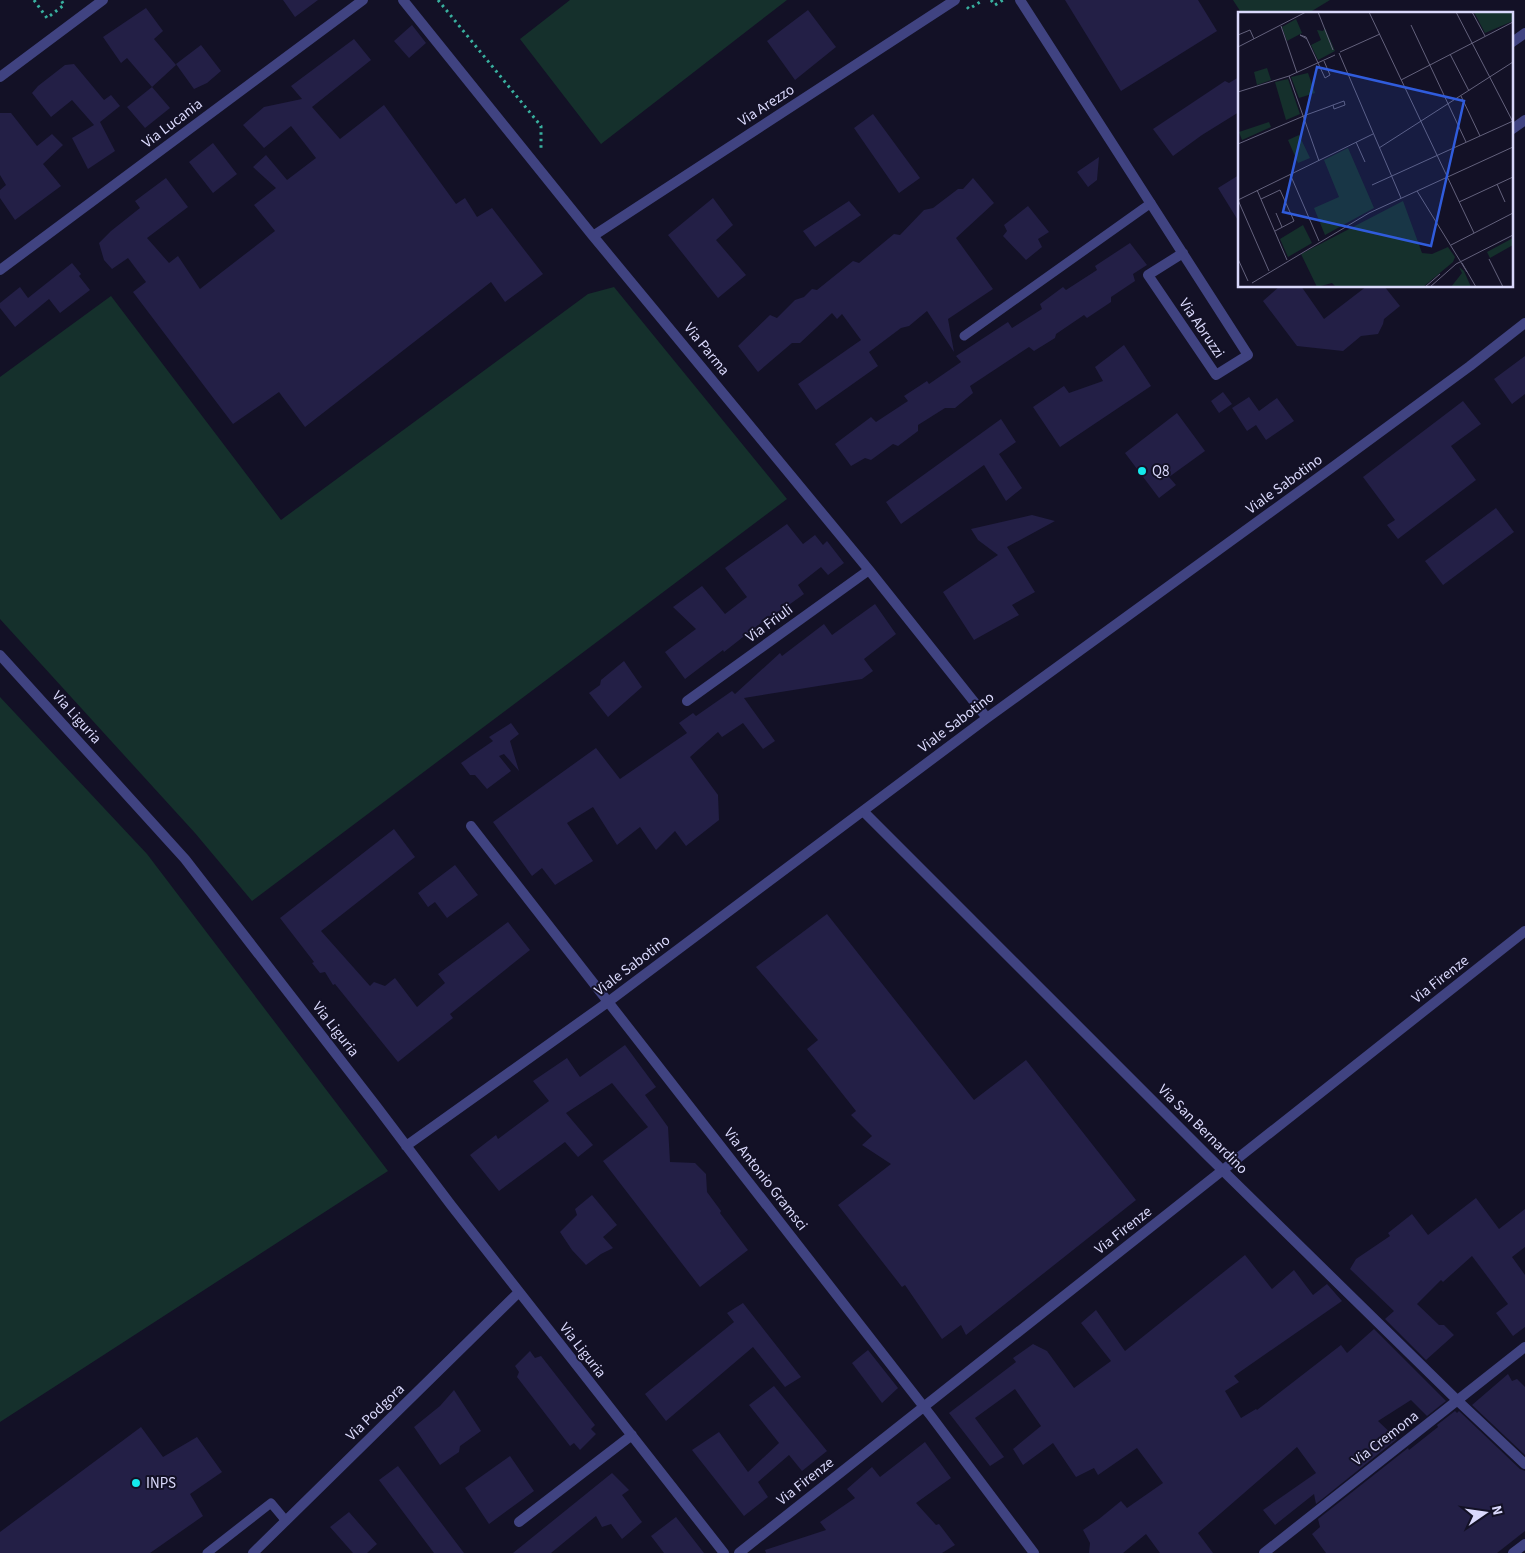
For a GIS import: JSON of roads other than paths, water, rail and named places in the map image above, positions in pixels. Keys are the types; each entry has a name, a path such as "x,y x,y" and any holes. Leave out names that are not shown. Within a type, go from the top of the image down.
{"street":[{"path":"0,77 103,0"},
{"name":"Via Lucania","path":"0,270 363,0"},
{"name":"Via Parma","path":"403,0 594,236 870,570 987,718"},
{"name":"Via Arezzo","path":"594,236 955,0"},
{"name":"Via Abruzzi","path":"1020,0 1151,203 1183,253 1248,355 1216,375 1148,276 1183,253"},
{"path":"1512,42 1525,33"},
{"path":"1512,129 1525,120"},
{"name":"Viale Sabotino","path":"406,1146 608,1002 987,718 1338,464 1525,323"},
{"name":"Via Friuli","path":"687,701 870,570"},
{"name":"Via Liguria","path":"0,655 185,859 519,1292 724,1553"},
{"name":"Via San Bernardino","path":"863,811 1223,1170 1458,1401 1525,1464"},
{"name":"Via Antonio Gramsci","path":"471,826 924,1406 1034,1553"},
{"name":"Via Firenze","path":"739,1553 1525,931"},
{"name":"Via Podgora","path":"253,1553 519,1292"},
{"name":"Via Cremona","path":"1264,1553 1525,1347"},
{"path":"520,1522 632,1435"},
{"path":"1513,1553 1525,1544"}],"lane":[{"path":"964,336 1151,203"},
{"path":"207,1553 271,1503 286,1521"}],"place":[{"name":"Q8","path":"1142,471"},
{"name":"INPS","path":"136,1483"}]}
